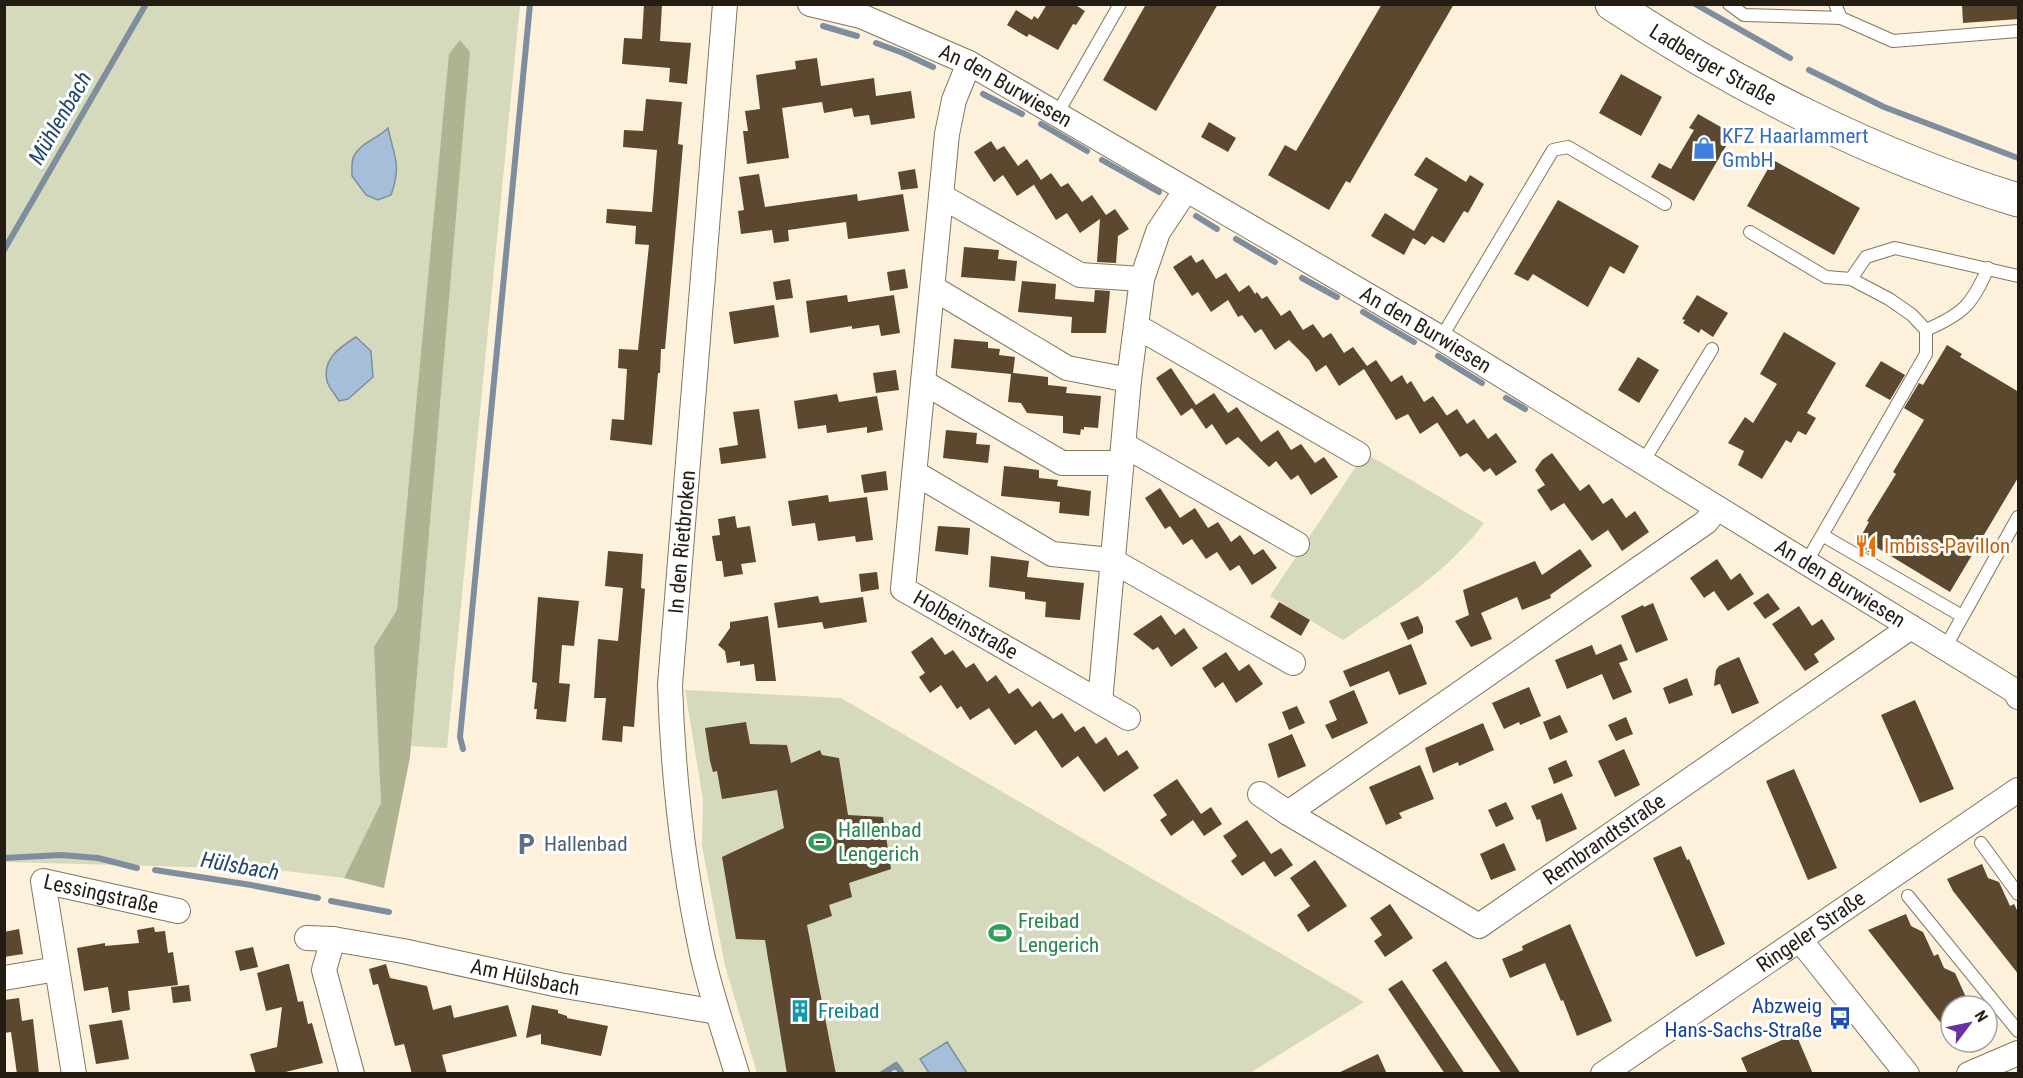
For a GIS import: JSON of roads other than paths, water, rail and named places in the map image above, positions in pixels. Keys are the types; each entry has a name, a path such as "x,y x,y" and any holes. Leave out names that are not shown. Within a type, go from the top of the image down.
{"main road":[{"name":"Ladberger Straße","path":"1612,4 1652,31 1752,87 1812,117 1894,155 2019,200"}],"street":[{"name":"In den Rietbroken","path":"725,4 670,685 672,755 680,825 702,955 737,1074"},
{"name":"An den Burwiesen","path":"810,4 861,10 969,63 1441,338 1945,648 2014,691 2019,697"},
{"name":"Holbeinstraße","path":"969,63 954,100 947,134 903,589 1128,718"},
{"path":"1100,702 1129,380 1142,279 1158,231 1186,190"},
{"path":"941,196 1080,275 1142,279"},
{"path":"933,288 1067,368 1129,380"},
{"path":"1136,326 1358,454"},
{"path":"923,382 1062,463 1122,454 1298,544"},
{"path":"915,473 1052,554 1112,560 1293,663"},
{"path":"1288,813 1706,522 1717,508"},
{"name":"Rembrandtstraße","path":"1260,794 1288,813 1479,926 1911,627"},
{"name":"Ringeler Straße","path":"1603,1074 2019,790"},
{"name":"Lessingstraße","path":"74,1074 43,881 178,911"},
{"name":"Am Hülsbach","path":"307,938 333,939 403,951 559,985 717,1012"},
{"path":"333,939 324,970 352,1074"},
{"path":"1800,940 1907,1074"},
{"path":"4,978 57,969"},
{"path":"1969,1074 2019,1053"}],"lane":[{"path":"1057,114 1120,4"},
{"path":"1729,4 1744,15 1841,18 1893,41 2019,31"},
{"path":"1835,4 1841,18"},
{"path":"1441,338 1553,150 1568,147 1665,204"},
{"path":"1750,232 1826,277 1851,279 1889,299 1912,315 1926,330 1926,354 1806,563"},
{"path":"1851,279 1866,257 1895,248 2019,276"},
{"path":"1926,330 1947,321 1964,310 1977,294 1988,268"},
{"path":"1643,462 1712,349"},
{"path":"1945,648 2019,517"},
{"path":"1822,535 1962,616"},
{"path":"1981,843 2019,894"},
{"path":"1908,896 2019,1031"}],"water":[{"path":"388,128 396,161 396,176 391,195 378,200 366,195 352,176 352,163 357,151"},
{"path":"356,337 371,351 373,377 348,399 339,401 328,383 327,366 338,350"},
{"path":"947,1042 967,1073 929,1073 920,1059"}],"waterway":[{"name":"Mühlenbach","path":"4,250 146,4"},
{"path":"463,749 460,737 530,4"},
{"path":"1695,4 1790,58"},
{"path":"823,26 857,36"},
{"path":"876,43 933,67"},
{"path":"1809,70 1884,107 2018,158"},
{"path":"983,94 1022,114"},
{"path":"1041,124 1087,151"},
{"path":"1102,160 1159,192"},
{"path":"1196,216 1217,229"},
{"path":"1236,239 1275,262"},
{"path":"1302,278 1337,297"},
{"path":"1363,312 1414,342"},
{"path":"1438,356 1482,383"},
{"path":"1506,398 1525,409"},
{"name":"Hülsbach","path":"4,858 61,855 98,858 137,868"},
{"name":"Hülsbach","path":"155,870 318,898"},
{"name":"Hülsbach","path":"331,901 389,912"},
{"path":"882,1074 896,1065 901,1072"}],"place":[{"name":"KFZ Haarlammert GmbH","path":"1704,148"},
{"name":"Imbiss-Pavillon","path":"1866,546"},
{"name":"Hallenbad Lengerich","path":"820,842"},
{"name":"Hallenbad","path":"526,844"},
{"name":"Freibad Lengerich","path":"1000,933"},
{"name":"Freibad","path":"800,1011"},
{"name":"Abzweig Hans-Sachs-Straße","path":"1840,1018"}]}
